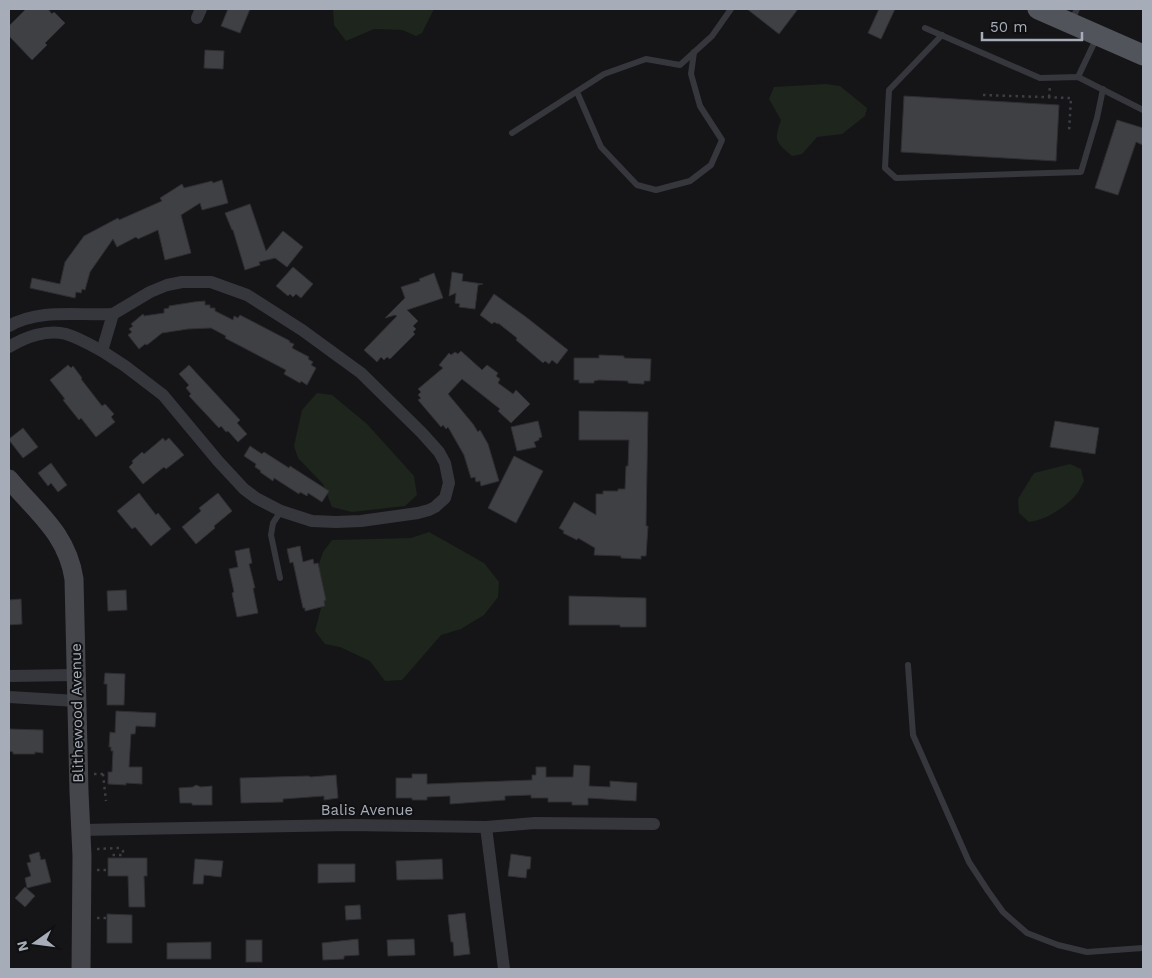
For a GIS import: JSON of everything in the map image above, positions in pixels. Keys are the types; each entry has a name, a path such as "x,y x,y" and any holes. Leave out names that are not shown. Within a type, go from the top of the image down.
{"main road":[{"path":"1038,9 1073,16 1098,35 1143,55"}],"street":[{"path":"9,326 26,318 43,315 113,314 150,292 167,285 182,282 211,282 247,295 302,330 360,373 439,452 445,463 450,483 445,498 441,503 429,510 418,513 360,521 336,522 312,521 297,517 256,498 244,489 218,462 163,396 125,366 82,340 66,334 54,333 21,339 9,346"},
{"path":"102,352 113,314"},
{"name":"Blithewood Avenue","path":"9,479 60,537 69,557 75,584 82,908 81,969"},
{"path":"9,676 76,675"},
{"path":"9,697 77,701"},
{"name":"Balis Avenue","path":"80,830 654,824"},
{"path":"486,827 504,969"}],"lane":[{"path":"512,133 604,74 646,59 680,65 712,36 731,9"},
{"path":"925,28 1040,78 1078,77 1143,110"},
{"path":"942,35 889,90 885,168 896,178 1081,172 1097,118 1102,89"},
{"path":"1078,77 1098,35"},
{"path":"577,92 601,147 637,185 656,190 690,182 711,165 722,140 700,106 691,74 694,52"},
{"path":"280,578 271,535 273,522 281,511"},
{"path":"908,665 912,735 969,862 1003,912 1027,933 1058,945 1087,952 1143,948"}],"path":[{"path":"982,94 1071,98 1069,132"},
{"path":"90,774 105,774 106,801"},
{"path":"91,849 119,848 123,851 123,855 112,855"},
{"path":"91,870 108,870"}],"shaded area":[{"path":"333,9 434,9 422,33 416,36 402,30 374,29 346,41 334,25"},
{"path":"826,84 840,86 867,108 865,116 842,134 817,137 802,154 792,156 779,144 777,137 781,120 769,99 774,87"},
{"path":"317,393 332,395 367,424 414,476 417,495 405,506 352,512 332,507 323,484 298,458 294,446 302,410"},
{"path":"1070,464 1081,469 1084,481 1078,493 1066,505 1054,513 1042,519 1029,522 1019,513 1018,499 1034,473"},
{"path":"429,532 484,563 499,582 498,597 484,615 461,629 441,635 402,680 385,681 370,661 340,647 325,644 315,631 321,608 318,567 323,552 332,540 411,538"}],"building":[{"path":"26,9 48,9 65,23 45,43 47,45 32,60 9,36 9,26"},
{"path":"228,9 250,9 240,33 221,26"},
{"path":"747,9 798,9 779,34"},
{"path":"879,9 895,9 881,39 868,33"},
{"path":"205,50 224,51 223,69 204,68"},
{"path":"904,96 1059,105 1056,161 901,152"},
{"path":"1117,120 1143,128 1143,145 1136,142 1118,195 1095,188"},
{"path":"222,180 228,203 202,210 200,203 181,215 191,253 165,260 158,230 138,239 136,237 117,247 113,239 90,272 85,290 82,289 81,293 76,292 75,298 30,288 32,278 60,284 65,262 84,236 118,218 119,220 162,201 160,198 182,184 184,188"},
{"path":"250,204 266,251 283,231 303,247 287,267 275,258 259,262 260,265 245,270 233,230 225,213"},
{"path":"293,267 313,284 301,298 296,294 293,297 290,294 288,296 276,286"},
{"path":"452,272 463,274 462,281 483,284 478,285 475,309 459,307 460,304 455,303 456,293 449,296"},
{"path":"434,273 443,298 407,310 418,321 413,326 416,329 413,332 415,334 390,359 387,357 384,360 381,357 377,362 364,350 397,316 385,318 405,298 401,287 420,281 419,279"},
{"path":"494,294 568,350 557,364 552,360 549,364 545,361 543,363 498,323 494,322 492,324 480,315"},
{"path":"205,301 205,305 210,305 210,308 215,308 215,311 233,320 234,316 238,318 240,315 294,344 292,348 309,357 308,359 313,362 311,365 316,368 307,385 284,374 286,370 225,338 226,336 211,328 162,333 139,349 128,335 132,332 129,329 133,326 131,324 143,314 144,316 164,313 164,309 169,308 169,306"},
{"path":"461,351 482,370 487,365 498,373 496,376 500,379 498,383 513,394 516,390 530,404 511,423 498,411 500,409 462,379 448,394 478,432 480,430 488,444 499,481 481,486 480,481 476,482 475,477 471,478 464,455 448,427 446,429 443,425 441,427 418,400 421,398 418,395 421,392 418,389 443,368 439,365 449,353 451,355 455,352 458,354"},
{"path":"599,355 651,359 650,381 644,381 644,384 628,383 628,381 599,380 594,381 594,383 579,383 579,380 574,380 574,358 599,358"},
{"path":"68,365 71,368 73,366 102,406 105,404 114,414 111,417 115,422 96,437 81,418 79,420 50,380"},
{"path":"189,365 240,420 237,423 247,434 238,442 228,431 226,432 221,426 219,428 189,396 191,394 186,388 189,385 179,374"},
{"path":"579,411 648,412 646,526 648,526 646,556 641,556 641,559 594,555 595,548 578,538 577,540 563,533 564,531 559,528 574,502 596,515 596,494 603,494 603,491 625,489 629,440 579,440"},
{"path":"538,421 542,437 534,442 536,447 517,451 511,427"},
{"path":"1055,421 1099,428 1095,454 1050,447"},
{"path":"23,428 38,447 23,458 9,439"},
{"path":"163,438 165,441 169,438 184,455 166,469 164,467 143,484 129,467 133,463 132,461 142,452 144,454"},
{"path":"250,446 262,454 264,452 289,468 290,466 329,491 322,502 308,493 307,496 300,492 299,494 274,478 273,481 260,472 255,467 256,464 244,456"},
{"path":"514,456 543,471 516,523 488,508"},
{"path":"51,463 67,485 58,492 51,483 48,486 38,473"},
{"path":"139,493 156,515 158,513 171,529 151,546 135,527 132,529 117,511"},
{"path":"218,493 232,511 196,544 182,527 201,511 199,508"},
{"path":"300,546 303,562 313,559 314,564 318,563 326,600 324,601 325,606 305,611 293,562 290,563 287,549"},
{"path":"249,548 252,563 249,564 255,588 253,588 258,613 237,617 229,569 238,567 235,551"},
{"path":"126,590 127,610 108,611 107,591"},
{"path":"569,596 646,598 646,627 569,625"},
{"path":"21,599 22,624 9,625 9,600"},
{"path":"105,673 125,674 124,705 107,705 107,684 104,684"},
{"path":"116,711 156,713 155,727 136,726 135,734 131,734 129,767 142,767 142,784 108,784 108,772 112,772 113,751 109,747 110,732 115,733"},
{"path":"9,729 43,730 43,753 13,754 13,752 9,751"},
{"path":"574,765 590,766 589,786 610,787 610,781 637,783 636,801 588,798 588,805 572,805 572,802 548,802 548,798 531,798 531,795 505,796 505,800 450,804 450,796 427,797 427,800 396,798 396,778 412,778 412,774 427,774 427,784 532,780 532,775 536,775 536,767 546,767 546,777 573,777"},
{"path":"336,775 338,798 324,800 324,796 283,799 283,802 241,803 240,778"},
{"path":"196,785 201,787 212,786 212,805 180,803 179,788"},
{"path":"39,852 41,860 45,859 51,882 27,888 25,878 31,876 27,863 31,862 29,855"},
{"path":"511,854 531,857 530,869 527,869 526,878 508,876"},
{"path":"108,858 147,858 147,876 144,876 145,907 129,907 128,876 108,876"},
{"path":"195,859 223,861 221,877 204,875 203,884 193,884"},
{"path":"442,859 443,879 397,880 396,861"},
{"path":"318,864 355,864 355,882 318,883"},
{"path":"25,887 35,896 25,907 15,898"},
{"path":"360,905 361,919 346,920 345,906"},
{"path":"465,913 470,954 454,956 448,915"},
{"path":"107,914 132,915 132,943 107,943"},
{"path":"358,939 359,955 344,956 344,959 323,960 322,943"},
{"path":"414,939 415,955 388,956 387,940"},
{"path":"246,940 262,940 262,962 246,962"},
{"path":"211,942 211,959 167,959 167,943"}]}
